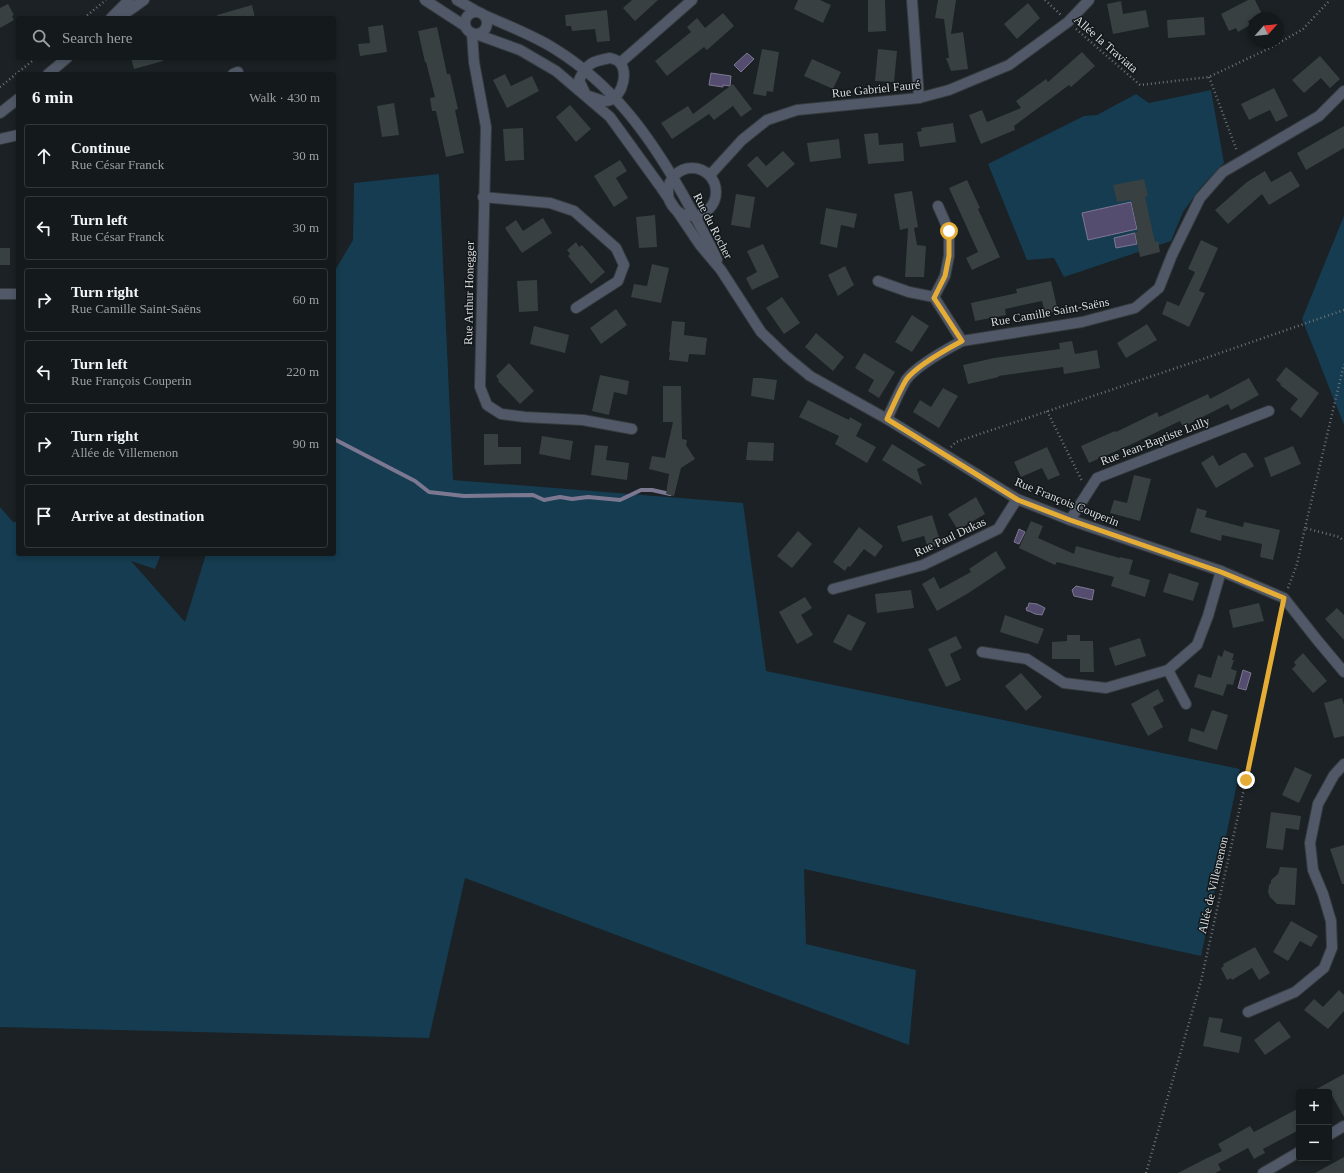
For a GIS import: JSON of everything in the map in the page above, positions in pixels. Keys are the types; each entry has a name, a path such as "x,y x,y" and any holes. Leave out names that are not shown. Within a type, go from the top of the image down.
{"street":[{"path":"113,16 129,0"},
{"path":"122,16 144,0"},
{"name":"Rue du Rocher","path":"425,0 471,31 520,50 556,70 586,95 610,117 660,186 672,206 700,245 721,270"},
{"name":"Rue du Rocher","path":"457,0 481,14 554,49 584,69 615,98 648,138 673,178 708,240 721,270"},
{"path":"620,63 692,0"},
{"path":"912,0 920,98"},
{"name":"Rue Gabriel Fauré","path":"710,175 742,140 767,120 797,110 920,98 949,90 1009,65 1068,22 1089,0"},
{"path":"470,13 481,14 486,18 486,26 482,32 471,31 466,18 470,13"},
{"name":"Rue Arthur Honegger","path":"471,31 474,62 486,127 483,197 480,387 487,405 501,414 525,417 583,420 632,429"},
{"path":"610,58 620,63 624,70 622,86 615,98 605,101 586,95 579,80 584,69 595,61 610,58"},
{"path":"50,72 66,60"},
{"name":"Rue Camille Saint-Saëns","path":"887,419 907,379 927,362 962,341 1082,322 1135,308 1159,288 1172,255 1200,198 1223,172 1319,116 1344,91"},
{"path":"0,113 16,101"},
{"path":"0,139 16,135"},
{"path":"690,168 697,169 710,175 715,185 716,197 714,202 708,210 695,216 682,214 672,206 670,200 668,188 673,178 679,172 690,168"},
{"path":"483,197 550,203 574,211 616,248 624,265 618,281 576,308"},
{"path":"934,298 945,276 949,256 949,231 938,206"},
{"name":"Rue François Couperin","path":"721,270 761,332 787,357 810,376 887,419 1018,500 1070,520 1221,572 1284,598 1344,672"},
{"path":"878,281 909,292 934,298 962,341"},
{"path":"0,294 16,294"},
{"name":"Rue Jean-Baptiste Lully","path":"1070,520 1097,478 1269,411"},
{"name":"Rue Paul Dukas","path":"833,589 923,565 998,529 1018,500"},
{"path":"982,652 1027,659 1064,683 1106,688 1168,670 1197,644 1208,616 1221,572"},
{"path":"1168,670 1186,704"},
{"path":"1248,1012 1295,992 1324,968 1332,948 1332,921 1313,870 1310,843 1318,804 1334,775 1344,764"},
{"path":"1332,1133 1344,1126"},
{"path":"1262,1173 1296,1154"}],"path":[{"path":"86,16 106,0"},
{"name":"Allée la Traviata","path":"1045,0 1140,85 1209,76 1274,46 1303,29 1330,0"},
{"path":"19,72 34,60"},
{"path":"0,87 16,74"},
{"path":"1209,76 1241,162"},
{"path":"944,454 956,442 1344,310"},
{"name":"Allée de Villemenon","path":"1146,1173 1201,981 1246,780 1284,598 1297,564 1344,364"},
{"path":"1047,411 1088,492"},
{"path":"1305,528 1339,537 1344,542"}],"shaded area":[{"path":"747,53 754,59 741,72 734,65"},
{"path":"711,73 731,76 730,86 723,85 723,87 709,85"},
{"path":"1211,90 1224,163 1201,187 1183,212 1171,241 1064,277 1054,258 1027,260 988,164 1084,116 1097,115 1136,94 1149,103"},
{"path":"439,174 453,480 743,503 766,671 1240,769 1201,956 804,869 806,944 916,970 909,1045 465,878 429,1038 0,1027 0,507 13,522 16,522 16,556 160,556 155,569 131,561 185,622 205,556 336,556 336,269 353,240 354,183"},
{"path":"1131,202 1137,229 1088,240 1082,213"},
{"path":"1344,216 1344,425 1302,319"},
{"path":"1135,233 1137,244 1116,248 1114,238"},
{"path":"1019,529 1025,532 1019,544 1014,542"},
{"path":"1076,586 1094,590 1092,600 1074,596 1072,590"},
{"path":"1029,603 1037,604 1045,608 1042,615 1027,611 1026,608 1028,607"},
{"path":"1243,670 1251,673 1246,690 1238,688"}],"building":[{"path":"632,0 658,0 635,21 623,8"},
{"path":"798,0 820,0 831,5 823,23 794,9"},
{"path":"868,0 885,0 886,31 868,32"},
{"path":"938,0 956,0 951,34 963,32 968,69 951,71 946,58 949,58 944,19 935,18"},
{"path":"1248,0 1255,0 1261,12 1248,12 1248,26 1238,32 1236,28 1229,31 1221,14"},
{"path":"1121,1 1123,14 1146,10 1149,27 1113,34 1107,4"},
{"path":"1028,3 1040,18 1017,39 1004,24"},
{"path":"8,4 14,15 12,16 14,20 0,28 0,8"},
{"path":"252,5 255,16 217,16"},
{"path":"607,10 610,41 597,42 595,29 572,31 571,26 566,26 565,15"},
{"path":"723,13 734,26 707,50 704,47 667,76 655,61 691,32 687,27 697,18 705,28"},
{"path":"1204,17 1205,35 1168,38 1167,20"},
{"path":"383,25 387,52 360,56 358,44 370,43 368,27"},
{"path":"437,27 447,74 450,74 458,109 455,110 464,153 446,157 436,111 432,111 430,98 435,97 418,31"},
{"path":"762,49 779,52 773,92 767,91 766,96 753,94"},
{"path":"878,49 897,51 894,82 875,81"},
{"path":"1082,52 1095,66 1071,87 1069,85 1014,126 1015,130 981,144 969,115 982,110 987,122 1021,108 1016,101 1046,79 1048,82"},
{"path":"1320,56 1340,79 1330,88 1321,78 1304,93 1292,80"},
{"path":"812,59 841,72 833,89 804,76"},
{"path":"132,60 163,61 134,69"},
{"path":"505,74 511,86 532,76 539,91 507,108 493,80"},
{"path":"733,84 752,109 741,117 733,106 714,120 709,114 672,139 661,123 688,106 693,114"},
{"path":"1274,88 1288,116 1276,122 1270,110 1249,120 1241,104"},
{"path":"394,103 399,135 382,137 377,106"},
{"path":"570,105 591,129 576,142 556,117"},
{"path":"953,123 956,142 920,147 917,132 922,131 921,128"},
{"path":"1344,126 1344,148 1306,170 1297,153"},
{"path":"523,128 524,160 505,161 503,129"},
{"path":"878,133 879,145 903,143 904,161 868,164 864,134"},
{"path":"839,139 841,158 810,162 807,143"},
{"path":"783,151 795,164 767,188 747,165 757,156 766,166"},
{"path":"620,160 627,171 616,178 628,198 614,207 594,176"},
{"path":"1265,171 1271,182 1291,171 1300,186 1269,205 1262,194 1228,224 1215,210 1247,182"},
{"path":"1144,179 1148,196 1145,197 1155,242 1158,241 1160,252 1140,257 1135,232 1138,232 1131,200 1117,202 1113,185"},
{"path":"967,180 980,208 978,209 1000,257 972,270 966,258 978,252 949,188"},
{"path":"912,191 918,227 914,228 917,245 926,246 924,277 905,277 908,228 900,230 894,194"},
{"path":"736,194 755,197 750,228 731,225"},
{"path":"826,208 857,214 854,228 841,225 837,248 820,244"},
{"path":"655,215 657,247 639,248 636,217"},
{"path":"543,218 552,233 522,253 505,228 516,220 523,231"},
{"path":"1201,240 1218,248 1199,291 1205,293 1189,327 1162,314 1167,301 1179,306 1195,272 1188,269"},
{"path":"576,242 579,247 582,245 605,272 591,284 568,256 570,254 567,250"},
{"path":"763,244 779,277 752,290 746,278 757,272 747,251"},
{"path":"0,248 10,248 10,265 0,265"},
{"path":"652,264 669,268 661,303 631,297 634,284 647,286"},
{"path":"845,266 854,285 838,296 828,275"},
{"path":"537,280 538,311 519,312 517,281"},
{"path":"1051,281 1058,311 1045,314 1042,301 1005,309 1006,315 975,321 971,303 1017,293 1016,289"},
{"path":"782,297 800,323 784,334 766,308"},
{"path":"616,309 627,325 601,344 590,328"},
{"path":"912,315 929,326 912,352 895,342"},
{"path":"672,321 685,322 684,335 707,338 705,355 689,354 688,362 669,360"},
{"path":"1147,324 1157,340 1126,358 1117,343"},
{"path":"534,326 569,335 565,353 530,344"},
{"path":"816,333 844,357 833,371 805,347"},
{"path":"1072,341 1075,354 1097,350 1100,368 1064,374 1063,367 998,376 999,377 968,384 963,365 994,358 1060,349 1059,343"},
{"path":"864,353 895,372 879,398 868,391 874,380 855,368"},
{"path":"509,363 534,391 520,404 498,381 499,380 496,376"},
{"path":"1286,367 1319,393 1301,418 1290,409 1298,399 1276,380"},
{"path":"600,375 629,381 627,395 614,392 609,415 592,411"},
{"path":"753,378 777,380 774,400 751,396"},
{"path":"1249,378 1259,395 1231,410 1228,404 1183,427 1180,421 1089,463 1081,446 1115,431 1116,432 1157,412 1159,417 1208,394 1210,399"},
{"path":"663,386 681,386 682,439 687,440 686,445 695,459 681,468 674,496 666,494 669,474 649,469 652,456 665,458 673,422 663,422"},
{"path":"943,388 958,396 939,428 913,412 920,400 931,407"},
{"path":"808,400 849,420 850,417 862,424 856,436 876,447 867,463 835,444 839,436 799,417"},
{"path":"484,434 498,434 498,447 521,447 521,464 484,465"},
{"path":"542,436 573,441 570,460 539,454"},
{"path":"748,442 774,443 773,461 746,460"},
{"path":"892,444 926,465 917,469 922,485 882,460"},
{"path":"595,445 608,446 606,460 629,463 627,480 591,475"},
{"path":"1293,446 1301,464 1271,477 1264,458"},
{"path":"1047,447 1060,475 1048,480 1042,468 1021,477 1014,462"},
{"path":"1242,453 1246,453 1254,466 1216,488 1201,463 1213,455 1219,466"},
{"path":"1134,475 1151,479 1140,521 1110,513 1114,500 1127,503"},
{"path":"976,497 985,514 958,530 948,514"},
{"path":"1197,508 1207,511 1205,517 1243,527 1244,522 1280,530 1273,560 1260,557 1262,544 1222,535 1221,541 1190,532"},
{"path":"932,515 941,544 928,548 924,536 902,542 897,526"},
{"path":"1031,521 1043,526 1038,538 1074,554 1076,546 1133,560 1129,574 1150,580 1145,597 1111,586 1114,577 1057,562 1055,565 1019,548"},
{"path":"859,527 883,546 875,557 864,549 845,571 833,562"},
{"path":"798,531 812,544 792,568 777,556"},
{"path":"996,551 1006,568 967,594 937,611 922,584 934,577 940,589 971,572 969,569"},
{"path":"1169,573 1199,583 1193,601 1163,592"},
{"path":"911,590 914,608 877,613 875,594"},
{"path":"805,597 812,608 801,615 813,635 797,644 779,612"},
{"path":"1259,603 1264,621 1233,628 1229,610"},
{"path":"1337,608 1344,615 1344,640 1325,619"},
{"path":"848,614 866,623 851,651 833,642"},
{"path":"1005,615 1044,629 1038,644 1000,632"},
{"path":"1067,635 1080,635 1080,641 1093,641 1094,672 1080,672 1080,659 1052,659 1052,642 1067,641"},
{"path":"956,636 962,648 950,654 961,680 946,687 928,649"},
{"path":"1140,638 1146,656 1115,666 1109,648"},
{"path":"1224,650 1234,654 1231,669 1237,671 1233,685 1227,684 1223,696 1194,687 1198,674 1211,678 1218,655 1222,657"},
{"path":"1303,653 1327,681 1313,693 1292,669 1296,665 1294,662"},
{"path":"1021,673 1042,697 1026,711 1005,686"},
{"path":"1158,689 1164,701 1153,707 1163,727 1148,736 1131,704"},
{"path":"1342,698 1344,705 1344,736 1334,738 1324,703"},
{"path":"1212,710 1228,715 1217,750 1188,741 1191,728 1204,732"},
{"path":"1295,767 1312,775 1299,803 1282,795"},
{"path":"1271,812 1301,816 1299,830 1286,828 1283,850 1266,848"},
{"path":"1344,845 1344,884 1342,884 1330,849"},
{"path":"1280,867 1297,868 1295,905 1277,904 1270,897 1268,892 1271,880 1278,874"},
{"path":"1291,921 1318,936 1311,947 1300,941 1288,961 1273,952"},
{"path":"1255,947 1270,973 1259,980 1252,968 1232,980 1231,978 1227,980 1221,968 1224,966 1223,964"},
{"path":"1339,990 1344,995 1344,1011 1328,1029 1304,1010 1314,999 1323,1007"},
{"path":"1209,1017 1223,1019 1220,1032 1242,1037 1239,1053 1203,1046"},
{"path":"1279,1021 1291,1037 1265,1055 1254,1040"},
{"path":"1344,1074 1344,1117 1332,1096 1332,1089 1316,1089"},
{"path":"1296,1110 1296,1132 1263,1149 1265,1153 1254,1159 1248,1148 1218,1164 1221,1170 1215,1173 1178,1173 1222,1151 1218,1144 1250,1126 1254,1132"},
{"path":"1344,1157 1344,1173 1315,1173"}],"waterway":[{"path":"336,440 415,481 429,492 464,496 533,495 544,500 560,497 572,499 588,497 620,500 641,490 652,490 670,494"}],"route":[{"path":"949,231 949,256 945,276 934,298 962,341 927,362 907,379 887,419 1018,500 1070,520 1221,572 1284,598 1246,780"}]}
